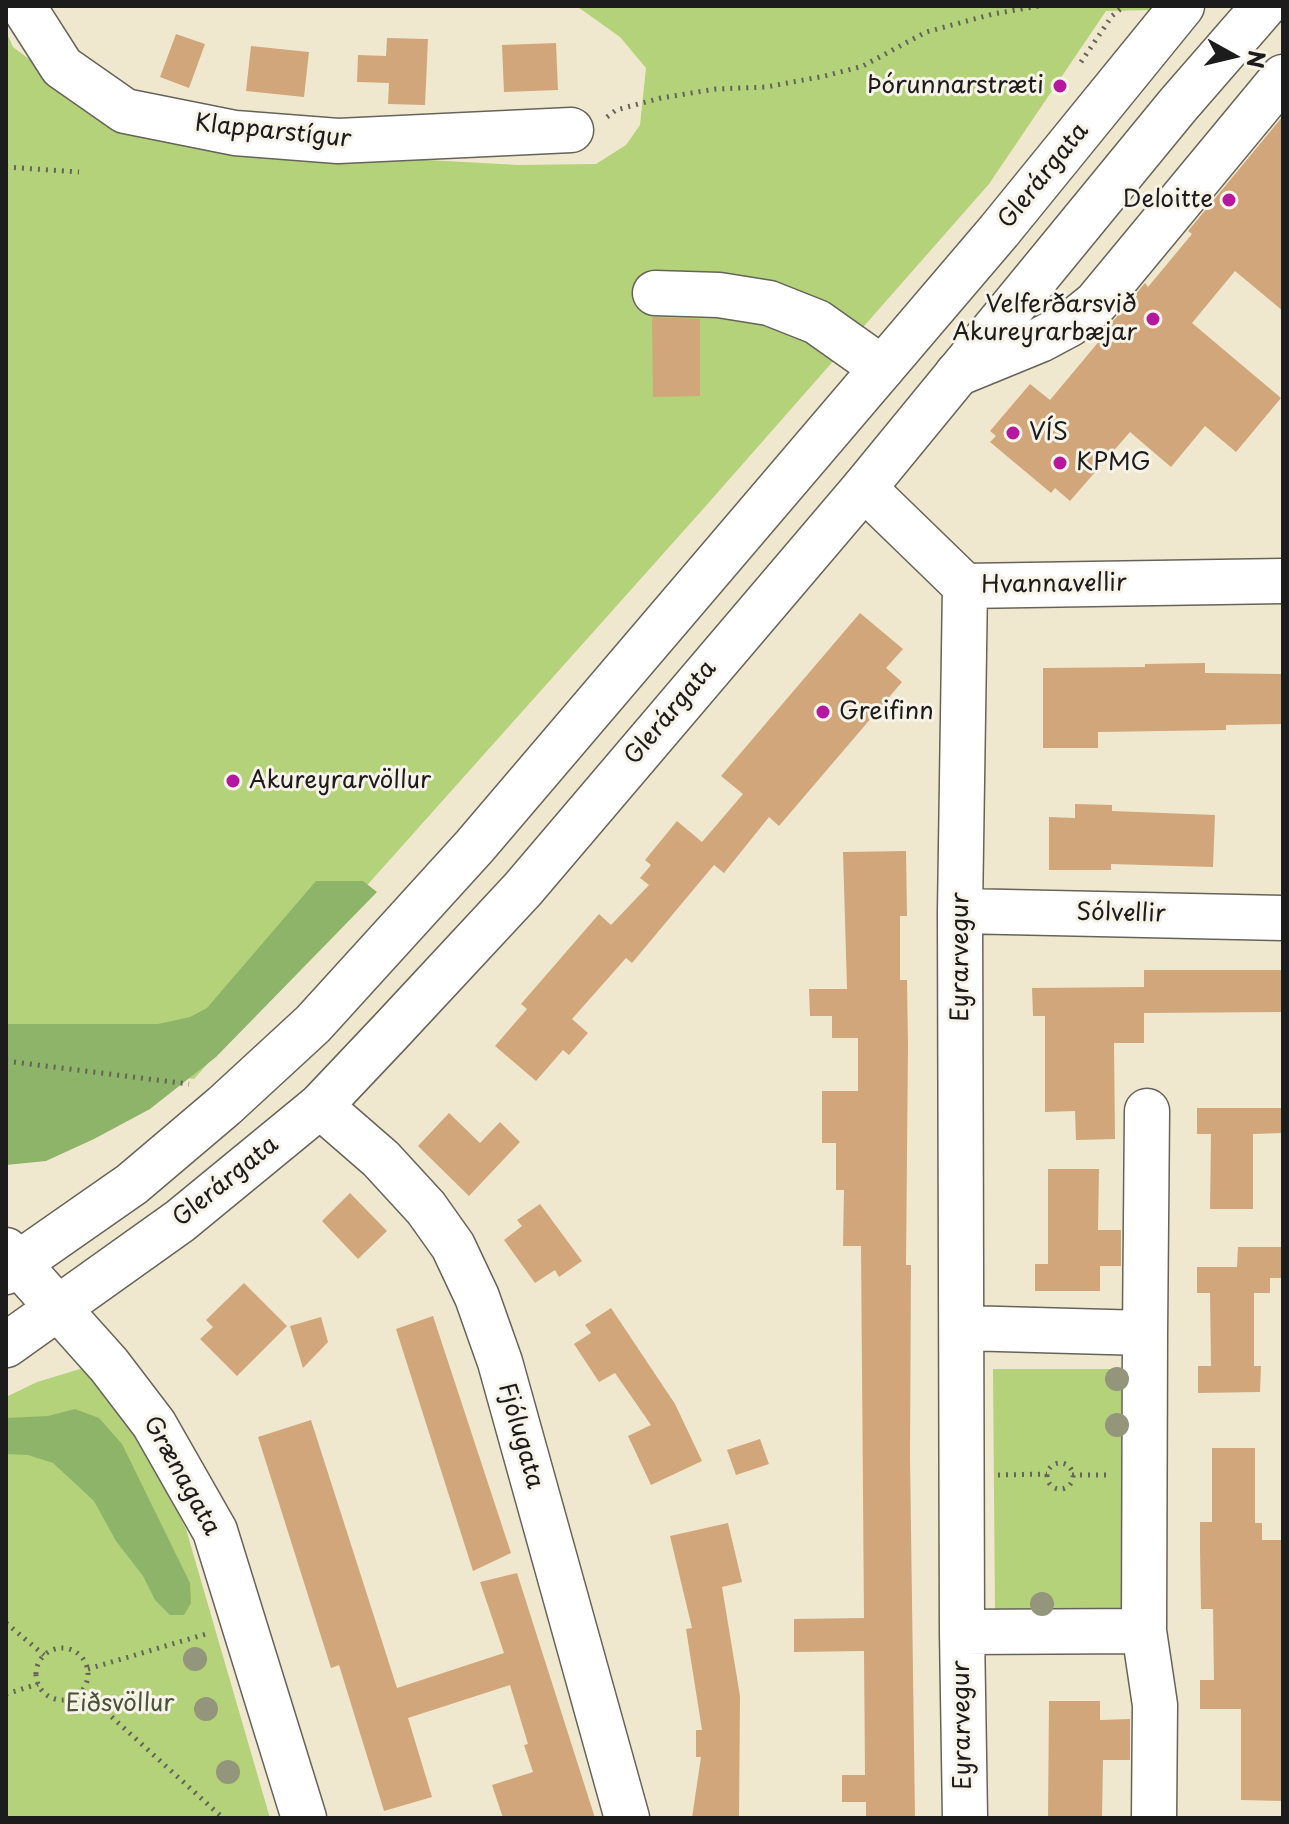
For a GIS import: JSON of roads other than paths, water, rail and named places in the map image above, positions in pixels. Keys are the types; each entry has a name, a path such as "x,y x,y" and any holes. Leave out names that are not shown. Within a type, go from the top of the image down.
{"main road":[{"name":"Klapparstígur","path":"23,6 62,67 125,111 235,133 338,141 571,130"},
{"name":"Glerárgata","path":"10,1262 132,1184 224,1106 313,1024 474,847 999,231 1182,6"},
{"name":"Glerárgata","path":"6,1345 180,1221 320,1106 523,889 864,488 1178,105 1264,6"},
{"path":"957,374 1040,340 1070,324 1096,303 1283,77"},
{"path":"655,293 719,295 769,303 817,322 882,368"},
{"name":"Hvannavellir","path":"864,488 965,586 1283,581"},
{"name":"Eyrarvegur","path":"965,586 960,911 965,1818"},
{"name":"Sólvellir","path":"960,911 1283,918"},
{"name":"Fjólugata","path":"320,1106 381,1159 426,1208 453,1246 477,1297 500,1362 627,1818"},
{"path":"1147,1111 1144,1631 1155,1705 1154,1818"},
{"name":"Grænagata","path":"10,1262 109,1365 154,1424 215,1531 304,1818"},
{"path":"963,1328 1145,1333"},
{"name":"Eyrarvegur","path":"962,1632 1144,1631"}],"place":[{"name":"Þórunnarstræti","path":"1060,86"},
{"name":"Deloitte","path":"1229,200"},
{"name":"Velferðarsvið Akureyrarbæjar","path":"1153,319"},
{"name":"VÍS","path":"1013,433"},
{"name":"KPMG","path":"1060,463"},
{"name":"Greifinn","path":"823,712"},
{"name":"Akureyrarvöllur","path":"233,781"}],"park label":[{"name":"Eiðsvöllur","path":"120,1704"}]}
